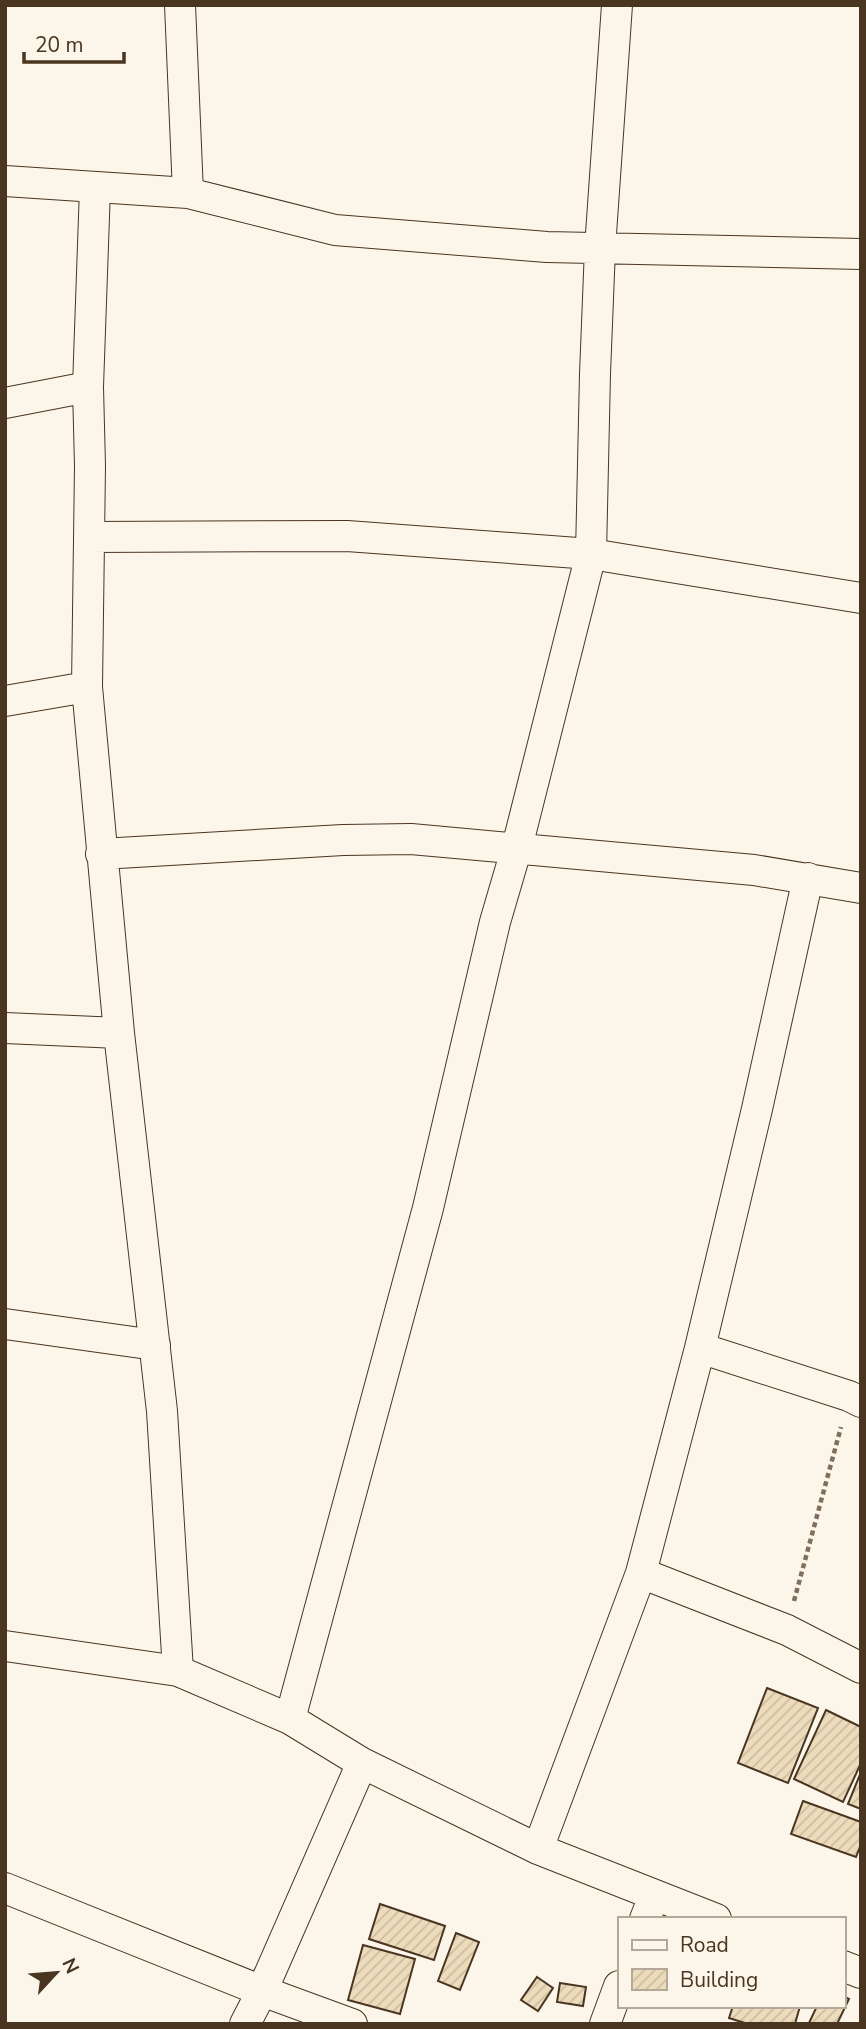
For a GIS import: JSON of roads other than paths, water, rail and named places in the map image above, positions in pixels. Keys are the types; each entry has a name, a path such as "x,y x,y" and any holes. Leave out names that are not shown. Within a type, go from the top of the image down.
{"street":[{"path":"180,5 188,194"},
{"path":"290,1719 428,1208 495,922 517,847 592,554 600,248 617,5"},
{"path":"5,181 188,194 335,230 547,247 861,254"},
{"path":"95,188 88,387 87,687 118,1033 162,1411 178,1671"},
{"path":"5,403 88,387"},
{"path":"89,537 346,536 592,554 861,598"},
{"path":"5,701 87,687"},
{"path":"101,854 343,840 411,839 754,870 861,888"},
{"path":"538,1849 640,1573 758,1109 808,878"},
{"path":"5,1028 118,1033"},
{"path":"5,1324 155,1345"},
{"path":"699,1348 855,1399"},
{"path":"640,1573 787,1630 861,1668"},
{"path":"5,1646 178,1671 290,1719 362,1763 649,1907 705,1917"},
{"path":"245,2024 362,1763"},
{"path":"5,1888 262,1991 352,2024"},
{"path":"605,2024 618,1989"}]}
